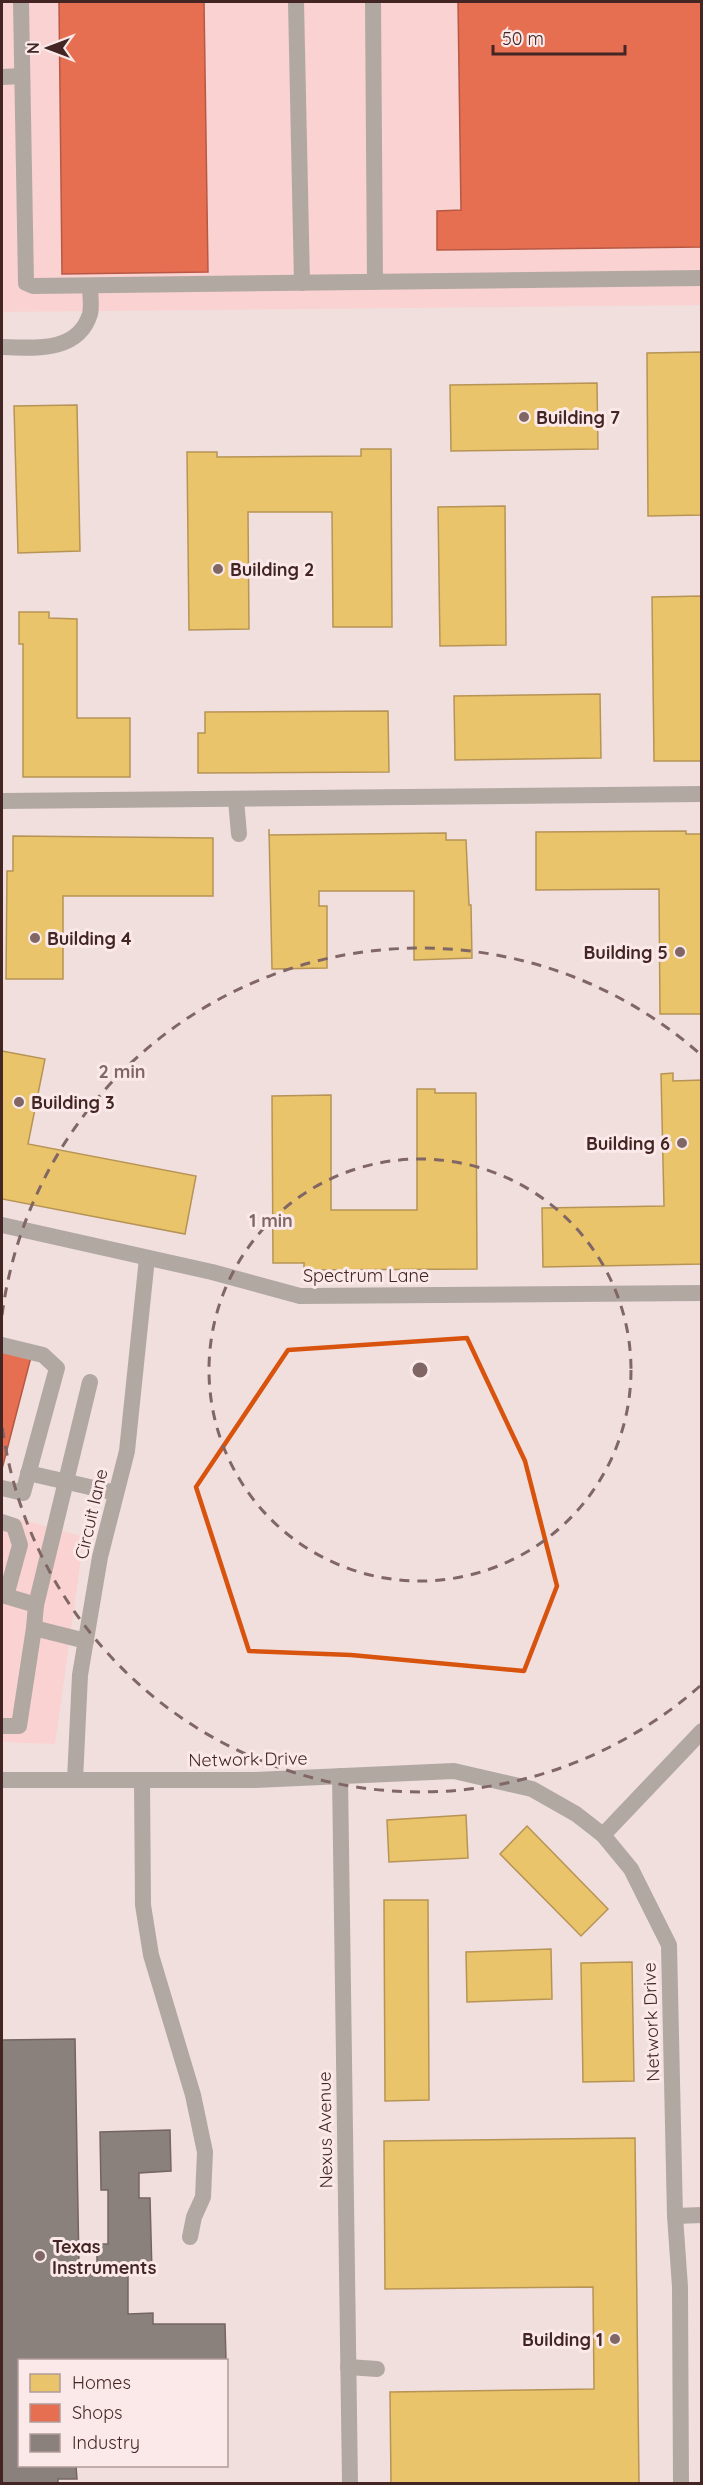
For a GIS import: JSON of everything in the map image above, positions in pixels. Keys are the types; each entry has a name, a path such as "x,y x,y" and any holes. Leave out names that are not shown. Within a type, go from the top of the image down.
{"street":[{"path":"21,2 26,283 33,286 702,279"},
{"path":"296,2 302,283"},
{"path":"372,2 375,282"},
{"path":"2,77 22,76"},
{"path":"2,347 47,348 65,343 81,331 90,313 90,286"},
{"path":"2,801 702,794"},
{"path":"236,800 239,834"},
{"name":"Spectrum Lane","path":"2,1225 300,1296 702,1293"},
{"name":"Circuit lane","path":"75,1780 80,1675 100,1557 127,1451 147,1258"},
{"path":"2,1345 43,1355 57,1368 23,1493 2,1488"},
{"path":"2,1726 19,1726 36,1605 90,1382"},
{"path":"28,1473 116,1493"},
{"path":"2,1522 14,1526 20,1545 4,1595 36,1605"},
{"path":"34,1628 86,1641"},
{"path":"603,1835 702,1731"},
{"name":"Network Drive","path":"2,1780 255,1780 454,1771 532,1789 576,1814 603,1835 630,1869 669,1945 675,2216 680,2287 681,2484"},
{"name":"Nexus Avenue","path":"340,1776 350,2484"},
{"path":"142,1780 143,1905 151,1954 193,2095 205,2152 203,2197 194,2217 190,2237"},
{"path":"675,2216 702,2215"},
{"path":"348,2367 377,2369"}],"highlighted area":[{"path":"467,1338 525,1461 557,1586 524,1671 351,1655 249,1651 196,1487 288,1350"}],"shaded area":[{"path":"2,2 701,2 701,305 2,312"},
{"path":"2,1514 84,1537 55,1744 2,1742"}],"building: Homes":[{"path":"702,352 702,515 648,516 647,353"},
{"name":"Building 7","path":"597,383 598,449 451,451 450,385"},
{"path":"77,405 80,551 18,553 14,406"},
{"name":"Building 2","path":"361,449 391,449 392,627 333,627 332,512 248,512 249,629 189,630 187,452 217,452 217,457 361,456"},
{"path":"505,506 506,645 440,646 438,507"},
{"path":"702,596 702,761 654,761 652,597"},
{"path":"19,612 49,612 49,618 77,619 77,718 130,718 130,777 23,777 23,644 19,644"},
{"path":"600,694 601,758 455,760 454,696"},
{"path":"388,711 389,772 198,773 198,733 205,733 205,712"},
{"name":"Building 5","path":"686,831 686,834 702,834 702,1014 660,1014 659,889 536,890 536,832"},
{"path":"446,833 446,840 466,840 472,958 414,960 414,891 319,891 319,906 327,906 327,968 272,969 269,835"},
{"name":"Building 4","path":"13,836 213,838 213,896 63,896 63,979 6,979 7,871 13,871"},
{"name":"Building 3","path":"2,1051 45,1059 28,1144 196,1176 185,1234 2,1199"},
{"name":"Building 6","path":"673,1073 673,1081 702,1080 702,1264 543,1267 542,1208 664,1206 661,1074"},
{"path":"417,1089 435,1089 435,1093 476,1093 477,1269 304,1270 304,1263 273,1263 272,1096 331,1095 331,1210 417,1210"},
{"path":"466,1815 468,1858 389,1862 387,1820"},
{"path":"527,1826 608,1909 581,1936 500,1854"},
{"path":"384,1900 428,1900 429,2100 385,2101"},
{"path":"551,1949 552,1999 467,2002 466,1952"},
{"path":"632,1962 634,2081 583,2082 581,1963"},
{"name":"Building 1","path":"635,2138 639,2484 391,2484 390,2392 594,2389 593,2287 385,2289 384,2141"}],"building: Shops":[{"path":"59,2 204,2 208,272 62,274"},
{"path":"458,2 702,2 702,247 437,250 437,211 461,210"},
{"path":"2,1350 31,1357 2,1469"}],"building: Industry":[{"name":"Texas Instruments","path":"75,2039 79,2267 97,2268 97,2244 108,2244 108,2190 101,2190 100,2132 170,2130 171,2171 139,2173 139,2198 150,2198 152,2273 128,2273 128,2314 153,2313 153,2324 225,2324 226,2359 18,2359 18,2467 76,2467 77,2479 58,2479 58,2484 2,2484 2,2040"}],"place":[{"name":"Building 7","path":"524,417"},
{"name":"Building 2","path":"218,569"},
{"name":"Building 4","path":"35,938"},
{"name":"Building 5","path":"680,952"},
{"name":"Building 3","path":"19,1102"},
{"name":"Building 6","path":"682,1143"},
{"name":"Texas Instruments","path":"40,2256"},
{"name":"Building 1","path":"615,2339"}]}
